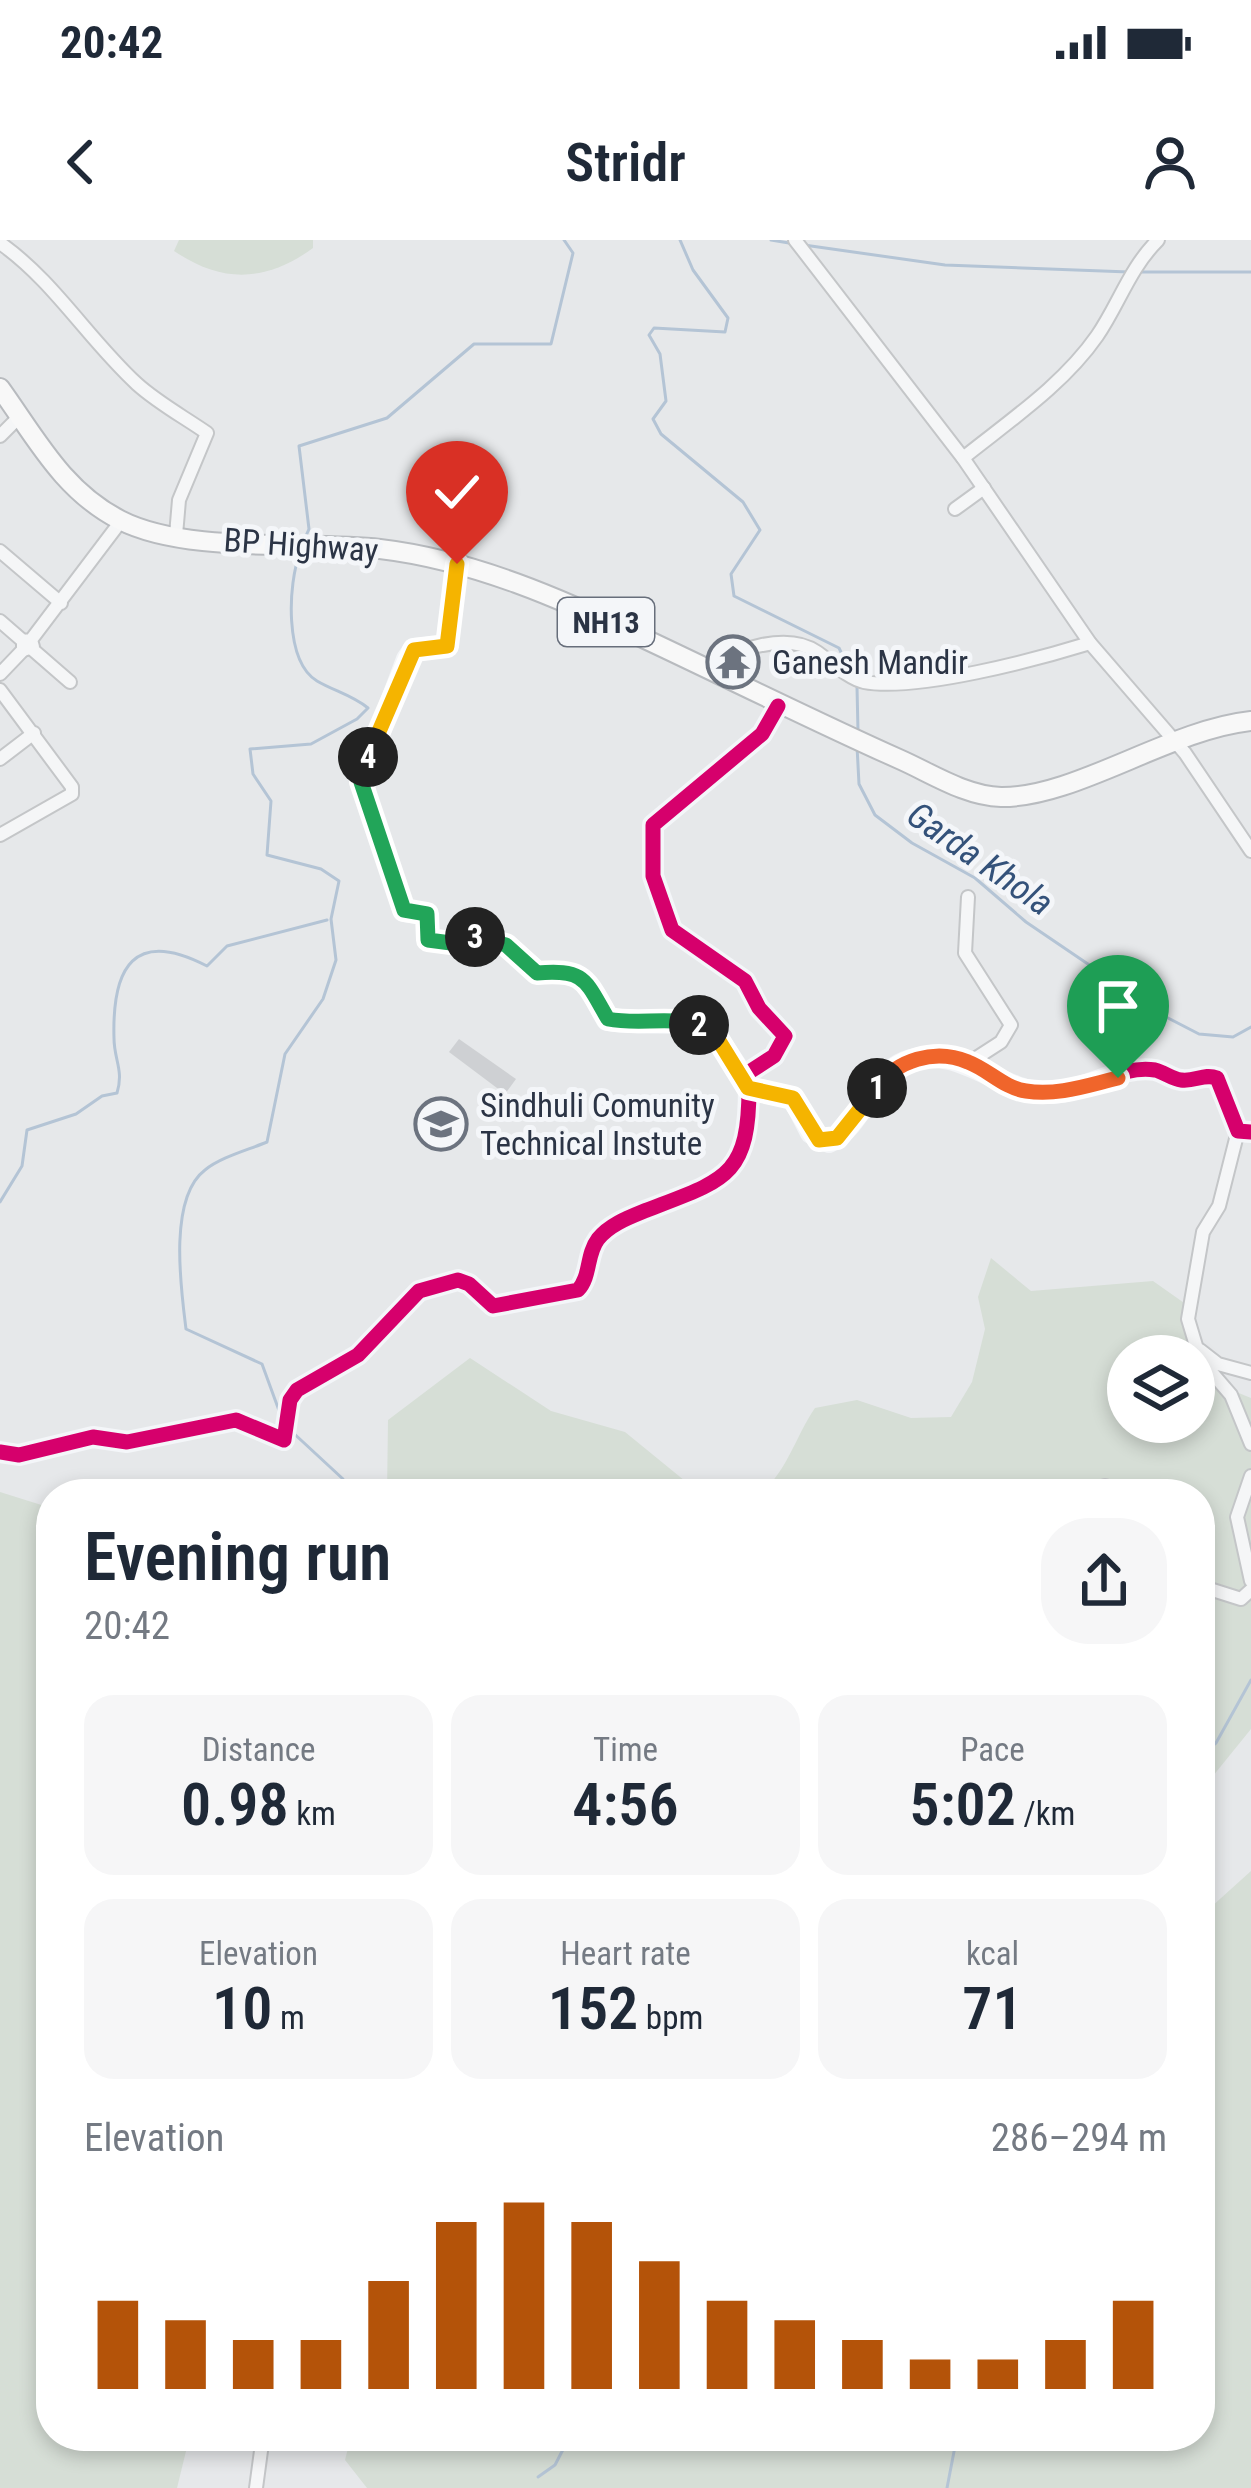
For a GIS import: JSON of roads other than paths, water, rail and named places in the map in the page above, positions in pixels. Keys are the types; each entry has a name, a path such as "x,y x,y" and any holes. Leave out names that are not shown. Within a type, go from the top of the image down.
{"highway":[{"name":"BP Highway","path":"0,388 69,485 121,521 176,535 265,545 349,547 457,564 642,637 778,706 975,793 1027,794 1172,740 1251,721"}],"street":[{"path":"795,240 963,458 1090,644 1172,740 1251,851"},
{"path":"963,458 1051,387 1097,336 1130,272 1158,240"},
{"path":"0,243 37,269 66,308 140,387 207,433 179,500 176,535"},
{"path":"0,436 20,416"},
{"path":"955,509 984,488"},
{"path":"0,674 61,603 121,521"},
{"path":"0,551 61,603"},
{"path":"0,1452 19,1455 93,1437 128,1442 236,1420 284,1440 290,1400 297,1390 358,1355 419,1292 458,1280 493,1306 578,1290 598,1239 623,1219 718,1179 746,1148 746,1082 711,1028 679,1019 637,1025 608,1019 584,978 570,970 537,973 506,945 460,932 451,943 428,940 427,914 404,910 361,782 407,659 414,650 447,646 457,564"},
{"path":"0,621 70,682"},
{"path":"702,667 749,644 810,647 861,682 906,681 1021,664 1090,644"},
{"path":"0,690 72,787 72,794 0,835"},
{"path":"746,1082 775,1056 784,1036 759,1008 745,981 672,930 653,876 653,825 762,734 778,706"},
{"path":"0,759 34,733"},
{"path":"968,897 965,953 972,971 1011,1025 1001,1042 970,1062"},
{"path":"746,1082 793,1098 811,1132 829,1142 849,1126 886,1074 904,1062 929,1058 970,1062 1020,1090 1052,1093 1128,1072 1155,1070 1186,1082 1213,1075 1245,1131 1219,1206 1203,1232 1189,1298 1190,1335"},
{"path":"1215,1362 1251,1373"},
{"path":"1215,1378 1235,1403 1251,1444"},
{"path":"1215,1591 1241,1599 1251,1586 1237,1517 1251,1476"},
{"path":"256,2488 261,2451"}],"waterway":[{"path":"305,538 309,529 299,446 387,418 474,344 551,344 573,253 564,240"},
{"name":"Garda Khola","path":"680,240 693,270 728,318 725,332 654,328 649,335 660,354 666,401 653,419 661,434 743,502 760,530 731,574 734,596 839,648 848,667"},
{"path":"771,240 789,243"},
{"path":"804,245 945,265 1129,272"},
{"path":"1139,272 1251,272"},
{"path":"281,1416 262,1364 186,1329 180,1245 181,1222 193,1183 219,1161 267,1142 285,1054 323,999 336,960 331,919 339,881 321,869 267,855 271,801 253,774 250,749 311,744 368,708 317,681 299,657 291,601 300,553"},
{"name":"Garda Khola","path":"857,687 858,731"},
{"name":"Garda Khola","path":"857,746 859,784 875,815 912,843 975,878 1026,922 1166,1017 1199,1034 1233,1037 1251,1027"},
{"path":"0,1202 22,1166 27,1130 76,1114 102,1096 117,1093 114,1013 117,991 132,961 161,951 207,966 227,946 327,920"},
{"path":"289,1429 343,1479"},
{"path":"1215,1744 1251,1680"},
{"path":"538,2477 555,2465 562,2451"},
{"path":"947,2488 954,2451"}],"place":[{"name":"Ganesh Mandir","path":"733,662"},
{"name":"Sindhuli Comunity Technical Instute","path":"441,1124"}]}
